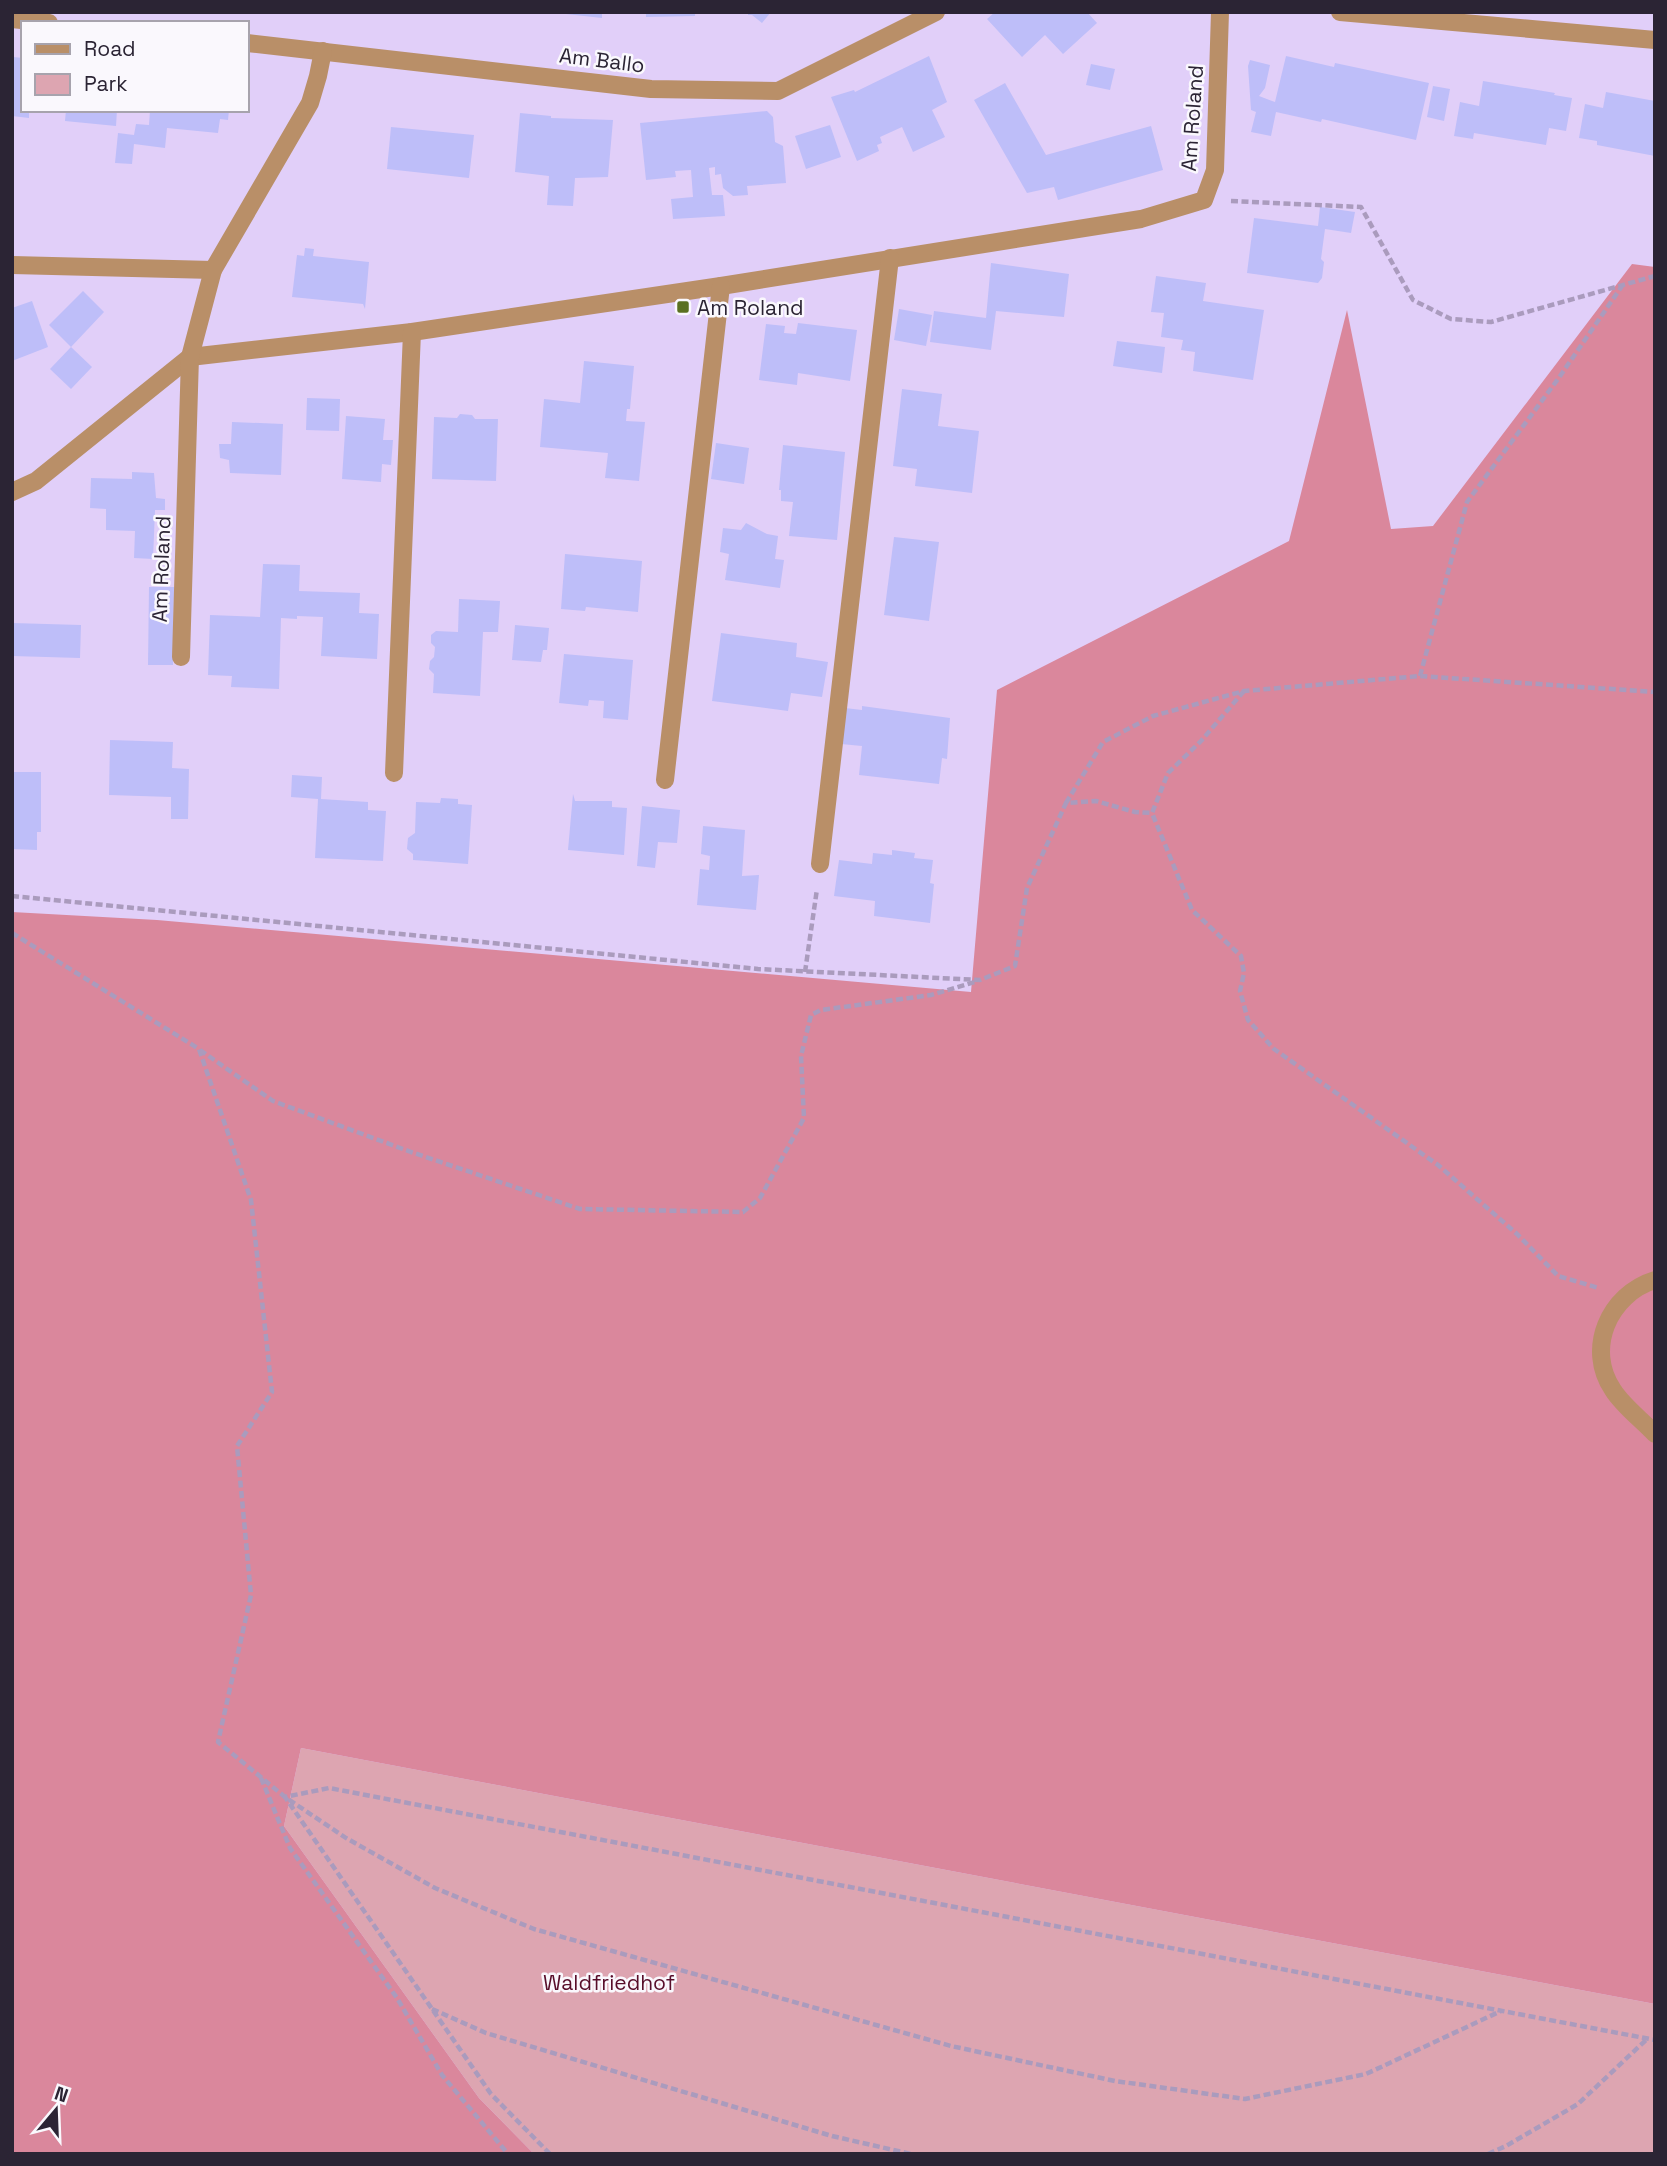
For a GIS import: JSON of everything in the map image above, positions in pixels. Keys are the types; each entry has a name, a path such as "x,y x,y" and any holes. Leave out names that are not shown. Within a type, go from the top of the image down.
{"street":[{"name":"Am Ballo","path":"248,43 651,89 778,91 936,12"},
{"name":"Am Roland","path":"190,357 412,331 721,286 1141,219 1203,200 1215,170 1220,12"},
{"path":"1340,12 1655,40"},
{"path":"12,19 30,21"},
{"name":"Am Roland","path":"181,657 190,357 213,270 310,103 323,51"},
{"path":"820,864 890,258"},
{"path":"12,265 213,270"},
{"path":"665,780 721,286"},
{"path":"394,773 412,331"},
{"path":"12,492 36,481 190,357"},
{"path":"1655,1280 1641,1284 1625,1296 1611,1314 1601,1338 1601,1361 1612,1390 1655,1434"}],"path":[{"path":"1203,200 1361,207 1413,300 1451,319 1491,322 1655,276"},
{"path":"1420,676 1467,502 1558,379 1622,285"},
{"path":"12,933 199,1049 273,1101 411,1152 580,1209 743,1212 760,1198 804,1118 801,1056 811,1015 821,1010 931,995 1015,966 1027,888 1066,803 1103,742 1153,716 1244,691 1420,676 1655,692"},
{"path":"1244,691 1201,741 1168,773 1152,813 1192,910 1241,956 1244,973 1240,991 1248,1020 1274,1049 1438,1165 1517,1234 1558,1276 1625,1296"},
{"path":"1066,803 1096,801 1135,812 1152,813"},
{"path":"805,972 820,864"},
{"path":"12,896 744,968 980,980"},
{"path":"199,1049 251,1200 272,1392 237,1446 251,1595 218,1742 285,1797 346,1838 435,1888 534,1929 951,2046 1115,2081 1245,2099 1366,2074 1501,2011"},
{"path":"261,1777 290,1848 397,1998 442,2076 508,2154"},
{"path":"285,1797 329,1788 1655,2040"},
{"path":"285,1797 491,2094 550,2154"},
{"path":"432,2009 486,2033 832,2136 911,2154"},
{"path":"1488,2154 1578,2104 1647,2039"}],"green space":[{"name":"Waldfriedhof","path":"301,1748 1655,2004 1655,2154 534,2154 479,2098 284,1826"}],"shaded area":[{"path":"1632,264 1655,267 1655,2004 301,1748 284,1826 479,2098 534,2154 12,2154 12,912 157,920 971,992 997,690 1289,541 1347,310 1391,529 1433,526"}],"building":[{"path":"602,12 602,18 566,14"},
{"path":"646,12 695,12 695,16 646,17"},
{"path":"748,12 771,12 762,23 748,15"},
{"path":"995,12 1087,12 1097,23 1063,54 1045,35 1022,57 987,19"},
{"path":"929,56 947,102 932,110 945,137 913,152 902,127 880,137 882,143 877,145 879,151 857,161 831,97 854,90 855,92"},
{"path":"1286,56 1334,67 1335,63 1429,83 1416,140 1322,119 1321,122 1276,112 1271,136 1251,132 1256,112 1251,110 1248,66 1250,60 1270,65 1265,88 1259,96 1275,102"},
{"path":"13,57 21,58 21,112 29,112 29,118 12,116"},
{"path":"1091,64 1115,69 1110,90 1086,85"},
{"path":"1483,81 1572,98 1566,131 1549,128 1546,145 1474,133 1473,139 1454,136 1460,102 1479,106"},
{"path":"1005,83 1046,155 1151,126 1163,170 1058,200 1054,187 1027,193 974,100"},
{"path":"1433,86 1450,89 1444,121 1427,117"},
{"path":"1606,92 1655,101 1655,156 1597,145 1597,141 1579,138 1585,104 1603,108"},
{"path":"767,111 773,117 775,142 783,146 786,183 747,186 748,195 733,196 723,188 721,174 715,175 715,167 709,168 712,195 723,195 725,216 673,219 671,199 693,197 691,170 675,171 676,177 646,180 640,123"},
{"path":"66,112 117,112 116,126 65,121"},
{"path":"150,112 229,112 228,120 220,119 218,133 167,128 165,148 134,144 132,164 115,163 118,133 134,135 136,124 149,125"},
{"path":"520,113 551,118 613,120 608,177 575,178 573,206 547,205 549,176 515,172"},
{"path":"830,125 841,157 806,169 795,136"},
{"path":"391,127 474,135 469,178 387,169"},
{"path":"1320,207 1355,212 1351,233 1325,229 1321,259 1324,262 1322,278 1318,283 1247,273 1254,218 1318,226"},
{"path":"305,248 314,249 313,256 369,262 365,309 363,304 292,297 297,255 304,256"},
{"path":"991,263 1069,274 1064,317 996,311 991,350 930,342 934,311 986,318"},
{"path":"1156,276 1206,283 1203,301 1264,310 1253,380 1193,371 1195,352 1181,350 1183,340 1161,337 1164,313 1151,312"},
{"path":"83,291 104,312 71,347 49,325"},
{"path":"32,301 48,347 12,361 12,308"},
{"path":"899,309 932,315 926,346 894,340"},
{"path":"798,323 857,330 850,381 798,373 797,385 759,380 766,324 785,326 784,333 796,334"},
{"path":"1117,341 1165,347 1162,373 1113,366"},
{"path":"71,347 92,367 71,389 50,369"},
{"path":"584,361 634,366 630,409 627,409 626,421 645,422 639,481 605,478 608,453 540,447 544,399 580,403"},
{"path":"902,389 942,394 938,426 979,431 972,493 915,486 917,469 893,466"},
{"path":"307,398 340,399 339,431 306,430"},
{"path":"460,414 472,415 475,419 498,419 496,481 432,479 434,417 457,418"},
{"path":"346,416 385,419 383,440 393,440 391,465 382,464 381,482 342,479"},
{"path":"232,422 283,424 281,475 230,473 229,460 220,458 219,444 231,444"},
{"path":"716,443 749,448 744,484 711,479"},
{"path":"783,445 845,452 837,540 789,536 793,502 781,501 779,490"},
{"path":"132,472 154,473 156,498 165,499 165,510 155,510 153,559 134,558 135,531 106,530 106,509 90,508 91,478 132,479"},
{"path":"746,523 767,534 778,536 775,559 784,560 780,588 725,580 729,554 720,552 723,528 741,530"},
{"path":"894,537 939,542 929,621 884,615"},
{"path":"565,554 642,561 638,612 586,607 585,611 561,609"},
{"path":"263,564 300,565 299,591 360,593 359,613 379,614 377,659 321,656 323,617 297,616 297,619 281,618 279,689 231,687 232,676 208,675 210,615 260,617"},
{"path":"149,587 174,587 173,665 148,665"},
{"path":"459,599 500,601 498,632 483,632 480,696 433,693 434,674 429,669 435,647 431,643 431,635 436,631 458,632"},
{"path":"12,623 81,625 80,658 12,656"},
{"path":"515,625 549,628 547,650 543,650 541,662 512,660"},
{"path":"721,633 797,643 796,657 828,662 822,697 791,693 788,711 712,701"},
{"path":"564,654 633,660 628,720 603,718 604,701 589,700 588,706 559,703"},
{"path":"862,706 950,718 947,759 942,758 939,784 859,775 862,746 841,744 845,708 862,710"},
{"path":"110,740 173,742 172,768 189,769 188,819 171,819 171,797 109,795"},
{"path":"12,772 41,772 41,832 37,832 37,850 12,849"},
{"path":"292,775 322,777 321,799 368,802 368,810 386,811 383,861 315,858 318,799 291,797"},
{"path":"573,794 575,801 612,801 612,807 627,808 624,855 568,850"},
{"path":"441,798 458,799 458,804 472,805 468,864 413,860 413,854 407,849 408,838 415,833 416,802 440,803"},
{"path":"642,806 680,810 677,843 658,842 655,868 637,866"},
{"path":"703,826 745,830 742,876 759,875 756,910 697,905 700,869 709,870 710,856 701,854"},
{"path":"892,850 915,853 914,858 933,860 930,883 934,884 930,923 874,916 875,901 834,896 839,860 872,864 873,853 892,855"}],"place":[{"name":"Am Roland","path":"683,307"}]}
